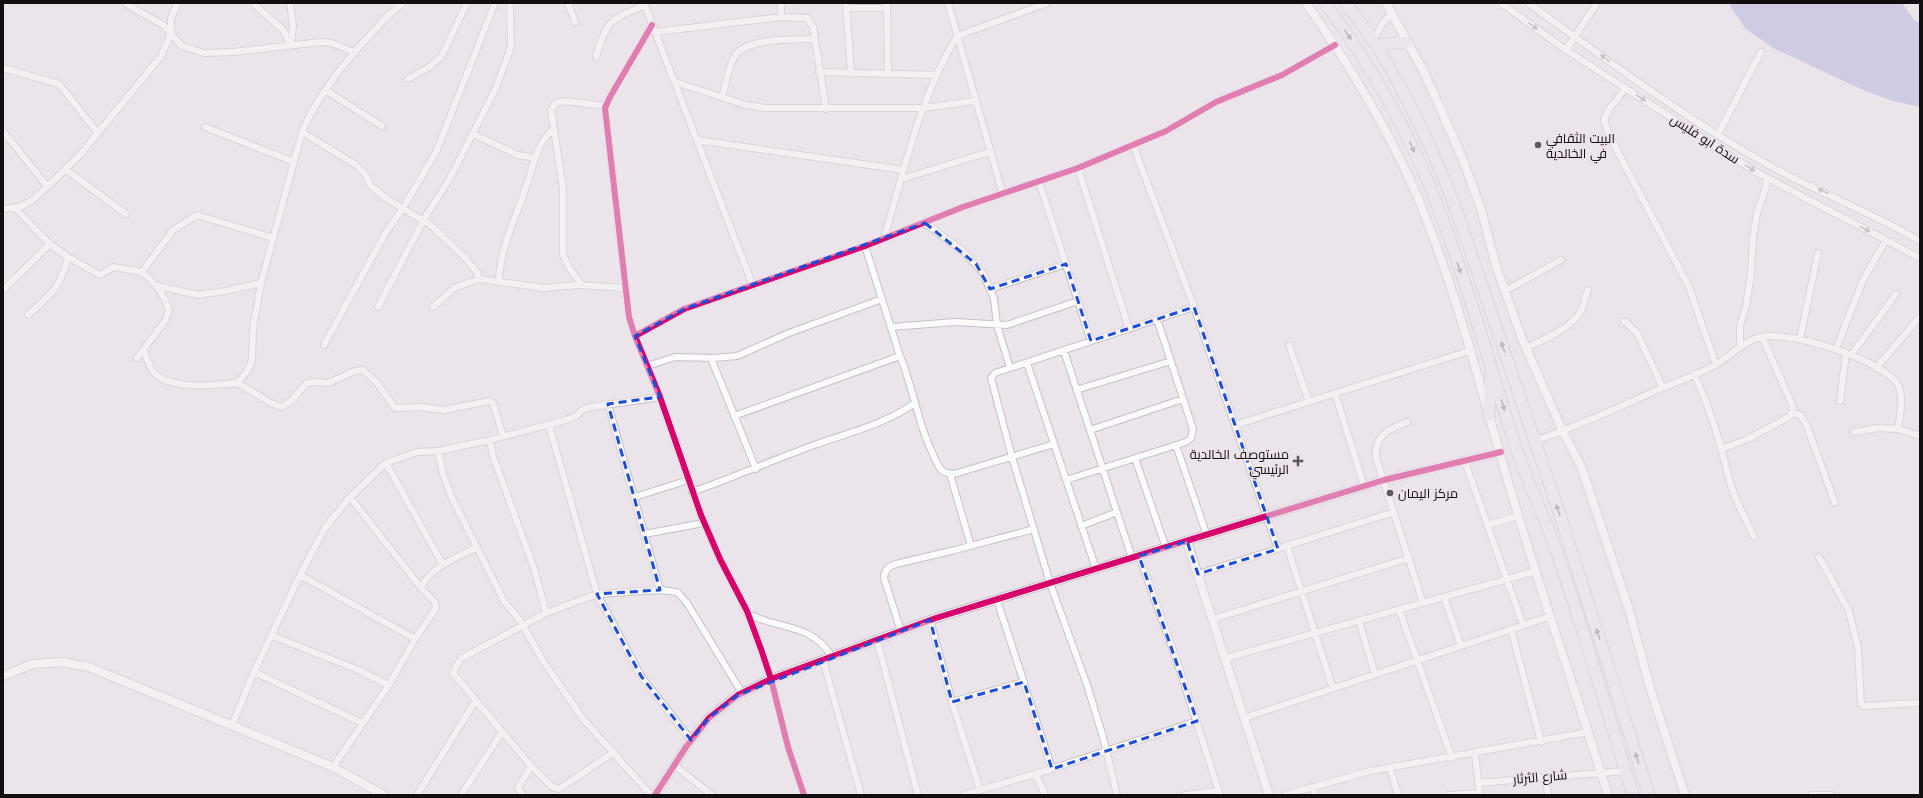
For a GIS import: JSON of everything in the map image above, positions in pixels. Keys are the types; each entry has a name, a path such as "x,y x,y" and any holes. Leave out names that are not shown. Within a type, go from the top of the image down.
{"highway":[{"path":"1325,3 1368,65 1389,101 1426,177 1441,216 1491,366 1516,448 1557,553 1633,795"},
{"path":"1346,3 1374,42 1425,136 1457,212 1560,515 1649,795"},
{"path":"1374,42 1407,42"},
{"path":"1441,216 1457,212"},
{"path":"1489,415 1491,366"}],"main road":[{"path":"1306,3 1336,45 1374,107 1410,182 1442,263 1501,452 1518,516 1608,795"},
{"path":"1386,3 1424,72 1461,155 1480,206 1505,291 1526,348 1563,432 1581,466 1602,523 1630,613 1651,691 1685,795"},
{"path":"655,795 691,740 709,718 742,693 772,679 930,620 1207,536 1384,480 1465,462 1501,452"},
{"path":"1187,541 1269,795"},
{"path":"3,676 33,664 62,662 89,667 333,767 384,795"}],"street":[{"path":"125,3 154,19 171,33 182,46 204,54 328,42 354,52"},
{"path":"3,209 20,208 32,200 79,156 156,62 167,44 171,33 172,18 178,3"},
{"path":"254,3 283,30 291,45"},
{"path":"290,3 294,25 291,45"},
{"path":"144,350 153,372 170,383 215,386 238,382 247,371 252,360 253,329 261,283 302,132 310,114 354,52 392,11 403,3"},
{"path":"408,79 429,67 441,57 467,3"},
{"path":"324,345 386,232 403,208 436,152 495,3"},
{"path":"378,307 424,219 449,180 491,101 510,54 512,42 510,3"},
{"path":"568,3 575,22"},
{"path":"781,3 781,17"},
{"path":"948,3 958,36 974,101 1002,195"},
{"path":"884,238 924,108 937,75 958,36 1047,3"},
{"name":"سدة ابو فليس","path":"1502,3 1566,50 1766,178 1920,258"},
{"name":"سدة ابو فليس","path":"1528,3 1651,91 1718,134 1774,168 1888,222 1920,241"},
{"path":"1566,50 1597,3"},
{"path":"596,57 605,29 611,22 645,4 753,286"},
{"path":"851,74 846,5 887,5 888,74"},
{"path":"1374,42 1383,23 1392,12"},
{"path":"655,32 781,17 801,17 809,20 813,24 819,72 826,109"},
{"path":"652,25 606,106 605,118 629,317 635,336 660,397 704,523 748,614 772,679 788,747 804,795"},
{"path":"722,98 733,61 744,47 755,43 815,39"},
{"path":"635,336 684,309 865,246 963,207 1078,168 1134,145 1166,131 1216,102 1282,75 1336,45"},
{"path":"1718,134 1761,52"},
{"path":"3,68 60,84 98,133"},
{"path":"819,72 937,75"},
{"path":"675,82 746,105 765,108 924,108 974,101"},
{"path":"1626,88 1610,108 1604,119 1609,135 1689,287 1716,365"},
{"path":"326,90 382,126"},
{"path":"582,285 570,269 563,255 563,189 551,110 554,104 558,102 606,106"},
{"path":"205,127 294,162"},
{"path":"3,130 47,186"},
{"path":"499,282 499,274 510,233 529,180 535,158 548,134 553,130"},
{"path":"302,132 356,165 365,174 371,186 403,208 424,219 465,258 477,272 479,279"},
{"path":"473,134 506,150 535,158"},
{"path":"697,140 904,170"},
{"path":"1134,145 1194,307 1278,549"},
{"path":"902,179 989,152"},
{"path":"1078,168 1129,329"},
{"path":"66,169 126,214"},
{"path":"1740,346 1740,326 1746,306 1751,274 1753,237 1766,178"},
{"path":"1039,182 1091,342"},
{"path":"15,208 50,244 68,258 100,275 113,267 142,272 158,286 165,298 169,311 165,321 137,358"},
{"path":"142,272 173,230 197,215 273,238"},
{"path":"925,223 951,242 976,264 983,273 994,299 997,325 1010,368"},
{"path":"1836,349 1863,280 1886,240"},
{"path":"3,290 50,244"},
{"path":"865,246 900,356 909,378 923,434 939,467 944,472 950,474 1054,444"},
{"path":"1800,339 1818,253"},
{"path":"28,315 57,288 64,274 68,258"},
{"path":"1505,291 1561,260"},
{"path":"990,289 1066,264"},
{"path":"433,307 454,288 479,279 544,288 582,285 625,288"},
{"path":"158,286 198,295 226,291 261,283"},
{"path":"1526,348 1548,338 1575,318 1582,310 1588,290"},
{"path":"1840,401 1848,354 1896,294"},
{"path":"647,366 675,357 711,358 736,356 789,333 882,299"},
{"path":"891,327 955,322 1007,325 1078,301"},
{"path":"1117,795 1088,684 1050,583 1012,457 991,379 995,373 1194,307"},
{"path":"1876,368 1920,317"},
{"path":"1066,480 1176,445 1189,440 1193,434 1157,319"},
{"path":"1624,321 1637,333 1663,388"},
{"path":"1534,440 1563,432 1716,365 1740,346 1762,337 1775,335 1800,339 1836,349 1876,368 1895,380 1899,386 1901,400 1898,429"},
{"path":"1721,449 1748,439 1790,416 1792,413 1792,404 1762,337"},
{"path":"1289,344 1309,402"},
{"path":"1064,351 1117,512 1136,557 1197,721 1219,793 1185,795"},
{"path":"1235,425 1470,351"},
{"path":"734,416 900,356"},
{"path":"711,358 756,469"},
{"path":"1076,390 1170,361"},
{"path":"1026,363 1096,569"},
{"path":"238,382 271,403 282,407 292,400 307,383 328,383 355,371 363,370 377,383 395,408 420,407 444,410 489,401 495,406 503,436"},
{"path":"1694,374 1702,392 1727,464 1731,484 1754,537"},
{"path":"1335,393 1364,486"},
{"path":"232,725 254,672 273,636 300,575 325,528 350,497 386,462 417,452 438,451 490,440 549,424 576,416 585,408 660,397"},
{"path":"1090,430 1182,399"},
{"path":"692,492 756,469 818,444 873,426 892,418 915,403"},
{"path":"608,404 626,473 635,497 660,590"},
{"path":"1792,413 1800,415 1806,424 1835,503"},
{"path":"1407,422 1386,430 1377,447 1376,458 1423,603"},
{"path":"549,424 597,594 641,676 691,740"},
{"path":"1854,432 1877,428 1898,429 1920,436"},
{"path":"490,440 501,476 534,568 546,612"},
{"path":"1176,445 1207,536"},
{"path":"438,451 443,474 452,498 504,600 523,625 543,661 584,720 651,795"},
{"path":"1135,458 1166,548"},
{"path":"386,462 443,565"},
{"path":"1465,462 1523,626"},
{"path":"950,474 971,546"},
{"path":"635,497 688,480"},
{"path":"333,767 389,685 414,639 436,608 435,602 421,588 350,497"},
{"path":"1081,526 1117,512"},
{"path":"1198,574 1394,512"},
{"path":"1487,525 1518,516"},
{"path":"644,534 704,523"},
{"path":"901,631 884,578 886,570 896,564 1034,529"},
{"path":"1287,546 1333,689"},
{"path":"421,588 425,579 443,565 477,547"},
{"path":"1213,619 1409,558"},
{"path":"1819,558 1849,611 1858,648 1861,704 1863,706 1920,703"},
{"path":"1226,658 1536,571"},
{"path":"300,575 414,639"},
{"path":"614,752 559,789 551,786 531,766 453,673 456,666 462,658 546,612 597,594 660,590 677,592 687,603 742,693"},
{"path":"1444,597 1461,646"},
{"path":"997,600 1052,768"},
{"path":"1399,609 1452,758"},
{"path":"748,614 773,624 796,628 810,634 822,643 832,657"},
{"path":"1244,718 1550,616"},
{"path":"930,620 952,702 980,790"},
{"path":"1359,621 1376,674"},
{"path":"1511,630 1541,742"},
{"path":"273,636 356,669 389,685"},
{"path":"877,640 918,795"},
{"path":"823,660 861,795"},
{"path":"254,672 362,723"},
{"path":"952,702 1024,682"},
{"path":"417,795 476,700"},
{"path":"964,795 1197,721"},
{"path":"461,795 502,732"},
{"path":"1285,795 1364,773 1476,754 1588,732"},
{"path":"1450,795 1480,794 1476,754"},
{"path":"674,765 712,795"},
{"path":"523,795 518,788 531,766"},
{"path":"980,790 1052,768"},
{"path":"1390,768 1398,795"},
{"name":"شارع الثرثار","path":"1478,783 1625,771"},
{"path":"1036,774 1045,795"},
{"path":"1546,777 1548,795"},
{"path":"1313,787 1315,795"},
{"path":"1812,795 1831,795"}],"highlighted area":[{"path":"925,223 976,264 990,289 1066,264 1091,341 1194,307 1278,549 1198,574 1187,541 1139,556 1197,721 1052,769 1024,682 952,702 930,620 738,695 709,718 691,740 641,676 597,594 660,590 608,404 660,397 635,336 684,309"}],"water":[{"path":"1728,3 1902,3 1915,21 1920,22 1920,107 1893,101 1863,90 1773,48 1745,28"}],"cycle path":[{"path":"652,25 605,108 629,317 635,336 660,397 701,515 720,559 747,611 761,649 771,679 788,747 804,795"},
{"path":"635,336 684,309 865,246 963,207 1078,168 1166,131 1216,102 1282,75 1335,45"},
{"path":"655,795 686,747 709,718 738,695 771,679 936,618 1384,480 1501,452"}],"place":[{"name":"البيت الثقافي في الخالدية","path":"1538,145"},
{"name":"مستوصف الخالدية الرئيسي","path":"1298,461"},
{"name":"مركز اليمان","path":"1390,493"}]}
